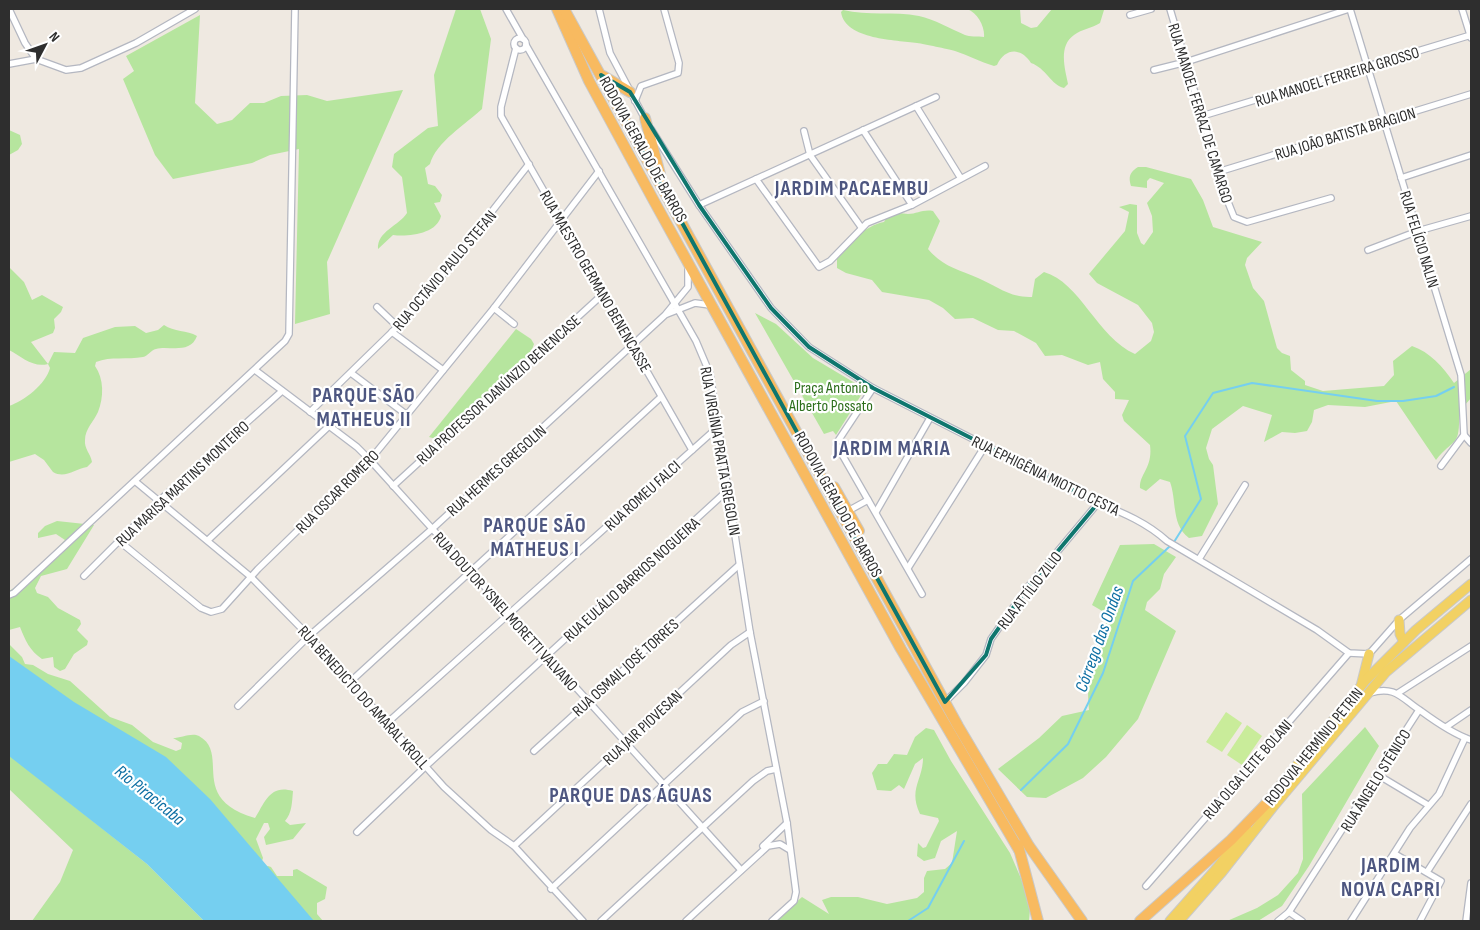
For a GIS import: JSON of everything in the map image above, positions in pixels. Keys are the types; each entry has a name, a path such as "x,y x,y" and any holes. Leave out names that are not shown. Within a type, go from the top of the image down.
{"highway":[{"name":"RODOVIA GERALDO DE BARROS","path":"557,9 589,81 901,649 1024,848"},
{"name":"RODOVIA GERALDO DE BARROS","path":"564,9 945,702 1014,820 1024,848"},
{"path":"601,75 632,97"},
{"path":"645,118 664,192"},
{"path":"800,437 818,458 848,511 874,561 888,598"},
{"path":"1140,921 1202,868 1267,803"},
{"path":"1024,848 1038,921"},
{"path":"1024,848 1082,921"}],"main road":[{"name":"RODOVIA HERMÍNIO PETRIN","path":"1170,921 1217,868 1267,803 1360,689 1404,642 1471,584"},
{"name":"RODOVIA HERMÍNIO PETRIN","path":"1178,921 1222,872 1313,758 1392,666 1448,622 1471,600"},
{"path":"1448,622 1471,610"},
{"path":"1399,620 1400,634 1404,642"},
{"path":"1360,689 1369,654"}],"street":[{"path":"9,9 25,43 36,59"},
{"path":"9,64 36,59 66,70 80,68 136,43 195,9"},
{"path":"9,594 14,593 136,482 285,341 289,334 295,9"},
{"name":"RUA VIRGÍNIA PRATTA GREGOLIN","path":"506,9 677,306 700,348 710,374 750,632 786,823 796,899 772,921"},
{"name":"RUA EPHIGÊNIA MIOTTO CESTA","path":"599,9 610,53 632,97 699,205 782,321 829,362 873,388 1098,504 1130,516 1186,552 1318,630 1349,653"},
{"path":"632,97 641,86 678,73 679,63 664,9"},
{"path":"1130,15 1151,9"},
{"name":"RUA MANOEL FERRAZ DE CAMARGO","path":"1170,9 1218,172 1234,217 1246,222 1330,198"},
{"path":"1154,70 1186,62 1350,9"},
{"name":"RUA FELÍCIO NALIN","path":"1350,9 1458,362 1463,392 1464,435"},
{"path":"1462,9 1471,36"},
{"name":"RUA MANOEL FERREIRA GROSSO","path":"1202,116 1471,36"},
{"path":"515,40 525,42 521,50 516,48 515,40"},
{"name":"RUA MAESTRO GERMANO BENENCASSE","path":"516,48 500,111 692,450"},
{"name":"RUA JOÃO BATISTA BRAGION","path":"1218,172 1471,94"},
{"path":"699,205 936,97"},
{"path":"916,106 960,177"},
{"path":"863,130 912,206"},
{"path":"804,131 810,155 861,227"},
{"path":"1401,178 1471,155"},
{"name":"RUA OCTÁVIO PAULO STEFAN","path":"310,412 392,332 436,284 529,164"},
{"path":"756,179 815,264 819,267 824,265 861,227 874,218 912,206 960,177 985,166"},
{"name":"RUA OSCAR ROMERO","path":"119,541 192,601 207,611 214,612 222,609 251,577 370,460 494,308 560,219 599,171"},
{"path":"1368,250 1418,231 1471,216"},
{"path":"669,293 685,292 690,283 683,252"},
{"name":"RUA HERMES GREGOLIN","path":"238,706 308,636 432,530 665,314 677,306 685,292"},
{"name":"RUA PROFESSOR DANÚNZIO BENENCASE","path":"394,486 603,294"},
{"path":"677,306 700,302 713,306"},
{"path":"377,307 397,326"},
{"path":"494,308 514,324"},
{"path":"392,332 444,370"},
{"name":"RUA DOUTOR YSNEL MORETTI VALVANO","path":"255,370 356,447 370,460 741,870"},
{"path":"351,373 407,414"},
{"path":"873,388 836,444 922,594"},
{"name":"RUA MARISA MARTINS MONTEIRO","path":"84,576 160,500 282,391"},
{"path":"350,682 661,397"},
{"path":"876,512 930,418"},
{"path":"208,540 328,426"},
{"name":"RUA ROMEU FALCI","path":"387,723 718,427"},
{"path":"1441,466 1464,435 1471,443"},
{"path":"908,568 985,446"},
{"name":"RUA BENEDICTO DO AMARAL KROLL","path":"136,482 251,577 470,812 514,846 582,921"},
{"path":"1200,559 1245,486"},
{"name":"RUA EULÁLIO BARRIOS NOGUEIRA","path":"357,832 426,766 729,489"},
{"path":"848,511 868,500"},
{"name":"RUA ATTÍLIO ZILIO","path":"945,702 964,683 986,655 991,640 1027,588 1098,504"},
{"path":"1349,653 1369,654 1399,620 1471,559"},
{"name":"RUA OSMAIL JOSÉ TORRES","path":"534,751 739,565"},
{"name":"RUA JAIR PIOVESAN","path":"514,846 731,645 750,632"},
{"path":"1398,693 1471,646"},
{"name":"RUA OLGA LEITE BOLANI","path":"1146,886 1349,653"},
{"path":"1352,921 1410,828 1439,794 1468,739 1419,710 1398,693 1379,690 1370,693"},
{"path":"551,889 742,712 764,701"},
{"name":"RUA ÂNGELO STÊNICO","path":"1278,921 1289,912 1419,710"},
{"path":"1446,727 1471,710"},
{"path":"601,921 702,825 762,774 776,769"},
{"path":"1378,775 1428,805"},
{"path":"1427,872 1471,804"},
{"path":"756,856 761,847 786,823"},
{"path":"686,921 768,846 776,843 790,850"},
{"path":"1394,854 1440,879 1441,884 1420,921"},
{"path":"1466,921 1471,882"},
{"path":"1289,912 1302,921"}],"highlighted area":[{"path":"601,75 630,92 699,205 771,308 809,347 873,388 1098,503 1027,588 991,639 986,655 945,702"}],"green space":[{"path":"456,9 480,9 491,39 482,109 438,148 430,164 425,168 428,184 435,186 442,195 440,202 434,203 441,216 438,222 434,227 421,233 393,235 378,249 381,238 385,233 407,213 402,177 392,167 394,154 428,128 438,126 434,75"},
{"path":"967,9 1020,9 1021,23 1031,28 1037,27 1052,9 1104,10 1100,23 1077,33 1066,45 1064,58 1068,84 1064,88 1055,84 1041,69 1018,52 1004,55 997,65 994,66 955,51 873,37 852,28 845,21 841,12 843,10 925,17 967,36 984,37 980,21"},
{"path":"200,15 195,103 217,124 232,120 250,103 264,103 281,96 307,95 327,101 403,90 327,262 330,314 295,324 299,149 270,155 252,163 173,179 155,155 123,79 134,71 126,56"},
{"path":"9,130 20,135 22,144 18,150 9,155"},
{"path":"1138,167 1146,167 1191,179 1203,200 1213,227 1262,242 1247,258 1245,265 1253,288 1264,301 1277,348 1282,353 1290,356 1291,370 1305,381 1305,385 1323,391 1384,386 1394,375 1393,361 1412,346 1425,352 1436,361 1454,383 1471,369 1471,398 1459,412 1458,432 1455,441 1436,460 1396,401 1365,407 1328,405 1314,410 1312,422 1307,431 1295,433 1282,432 1264,442 1272,415 1243,406 1212,429 1206,448 1213,465 1218,504 1202,536 1189,538 1179,526 1170,482 1160,479 1146,491 1140,488 1140,483 1150,459 1150,445 1124,421 1122,415 1129,400 1115,399 1115,392 1103,379 1100,362 1088,365 1062,355 1045,356 1036,343 1014,331 998,330 973,318 955,319 943,308 929,300 882,292 872,280 846,273 837,268 837,257 847,246 870,227 884,222 888,215 933,211 940,221 928,249 939,260 1017,296 1032,297 1035,279 1044,272 1057,278 1079,298 1110,335 1135,354 1151,341 1154,332 1152,323 1138,305 1097,283 1089,274 1125,231 1129,212 1119,207 1130,204 1137,205 1137,233 1141,243 1144,245 1153,232 1152,216 1147,203 1164,183 1150,178 1147,181 1147,188 1131,186 1130,175"},
{"path":"9,267 24,282 32,300 42,295 63,307 54,319 55,328 53,333 31,342 48,364 32,363 9,350"},
{"name":"Praça Antonio Alberto Possato","path":"755,313 776,324 813,358 865,389 836,435 833,431 824,434"},
{"path":"164,325 197,336 194,342 184,347 161,348 143,357 107,359 96,362 95,366 102,388 101,400 98,412 86,432 85,440 92,462 87,467 66,474 53,472 44,460 35,454 9,462 9,406 28,396 39,386 48,374 50,368 48,364 54,352 75,353 83,338 115,327 135,326 146,333 158,330"},
{"path":"516,329 531,339 534,344 530,355 436,439 429,437"},
{"path":"57,521 94,525 67,569 41,576 35,588 37,593 48,597 58,608 80,620 81,624 77,630 88,641 87,645 74,654 65,669 60,671 54,667 53,657 42,659 31,649 20,627 9,630 9,591 27,580 65,540 56,534 38,538 38,533 45,526"},
{"path":"1154,544 1176,557 1164,574 1160,589 1147,602 1145,610 1176,631 1138,719 1106,757 1083,778 1046,798 1027,797 998,769 1039,738 1062,716 1089,710 1088,683 1092,661 1109,615 1092,605 1120,545"},
{"path":"9,644 22,657 25,664 33,665 48,674 70,681 110,717 132,725 153,742 176,751 181,749 182,743 173,738 190,735 199,736 208,744 212,754 216,788 222,799 234,809 255,818 269,796 274,792 285,789 293,791 290,811 285,821 290,825 306,823 293,839 266,845 264,837 270,829 268,823 264,823 256,839 263,858 261,864 9,664"},
{"path":"1226,712 1242,723 1222,752 1206,742"},
{"path":"1247,725 1262,736 1242,765 1227,755"},
{"path":"1365,727 1379,746 1309,866 1282,906 1258,921 1227,921 1257,908 1278,895 1298,873 1303,859 1302,794"},
{"path":"926,728 934,730 951,761 1010,853 1026,890 1030,909 1029,921 775,921 802,897 829,914 822,900 831,897 858,897 887,904 917,898 924,892 924,878 927,871 945,869 952,863 957,831 941,841 935,858 924,861 917,856 918,843 923,848 926,847 939,821 938,818 920,814 915,798 923,758 915,764 904,789 899,785 891,791 877,790 872,773 878,764 887,764 894,754 907,755 915,737"},
{"path":"9,755 147,864 204,921 32,921 60,882 73,850 9,789"},
{"path":"268,866 271,867 277,876 293,876 293,870 297,869 327,887 325,899 317,903 317,914 323,921 296,921 262,869"}],"water":[{"name":"Rio Piracicaba","path":"9,656 74,702 166,757 210,799 314,921 204,921 147,864 9,756"}],"waterway":[{"name":"Córrego das Ondas","path":"1174,542 1201,499 1185,436 1213,393 1252,383 1377,401 1403,401 1436,396 1454,387"},
{"name":"Córrego das Ondas","path":"1021,790 1068,744 1103,673 1133,581 1170,546"},
{"name":"Córrego das Ondas","path":"908,921 928,908 964,841"}],"district":[{"name":"JARDIM PACAEMBU","path":"852,188"},
{"name":"PARQUE SÃO MATHEUS II","path":"364,407"},
{"name":"JARDIM MARIA","path":"892,448"},
{"name":"PARQUE SÃO MATHEUS I","path":"535,537"},
{"name":"PARQUE DAS ÁGUAS","path":"631,795"},
{"name":"JARDIM NOVA CAPRI","path":"1391,877"}]}
